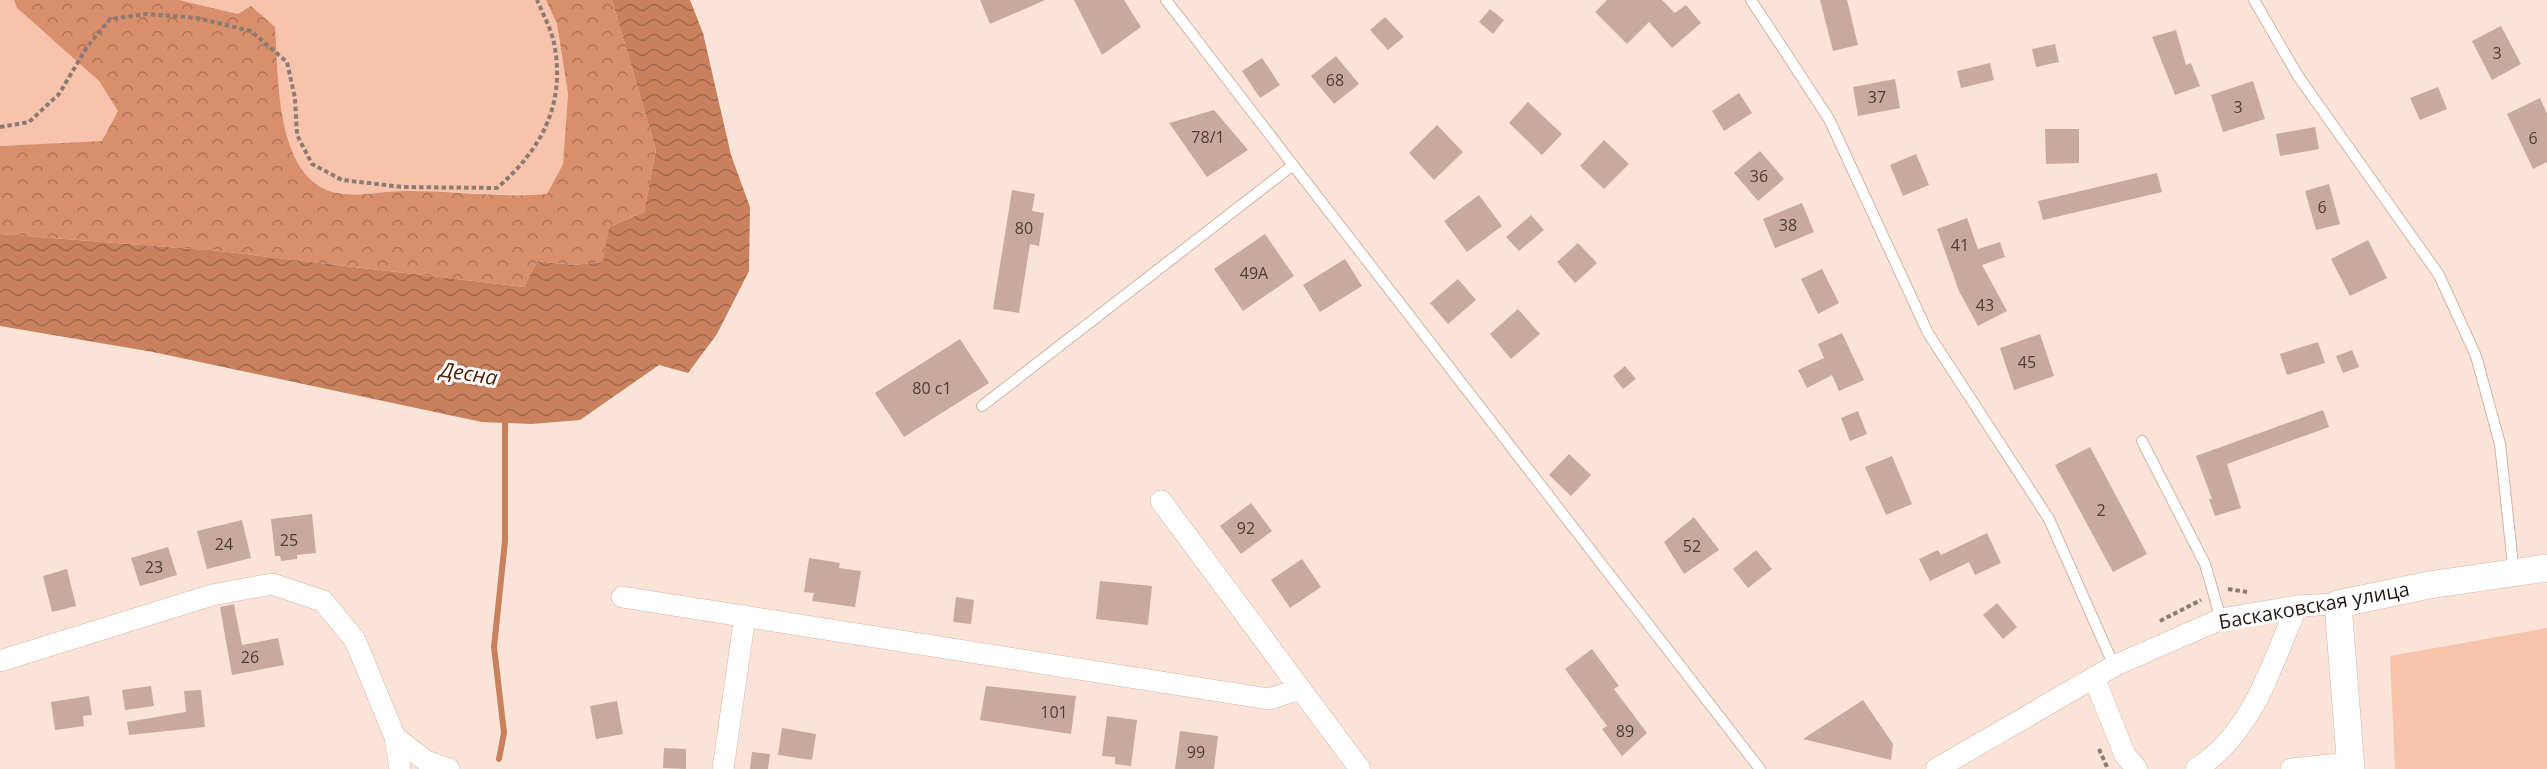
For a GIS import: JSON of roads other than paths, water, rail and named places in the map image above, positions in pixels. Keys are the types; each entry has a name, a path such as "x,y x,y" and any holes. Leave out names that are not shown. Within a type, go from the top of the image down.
{"street":[{"path":"1161,501 1360,769"},
{"name":"Баскаковская улица","path":"1936,769 2114,666 2221,619 2297,606 2338,604 2429,585 2547,568"},
{"path":"0,661 212,595 272,584 322,601 355,640 395,737 400,769"},
{"path":"622,597 1269,699 1300,689"},
{"path":"2290,769 2350,766 2338,604"},
{"path":"2196,769 2216,756 2250,716 2297,606"},
{"path":"723,769 745,616"},
{"path":"2094,677 2125,755 2137,769"},
{"path":"395,737 426,761 449,769"}],"lane":[{"path":"1166,0 1760,769"},
{"path":"1751,0 1829,119 1928,333 2049,519 2114,666"},
{"path":"2254,0 2298,76 2439,275 2471,346 2492,408 2500,444 2514,574"},
{"path":"982,406 1293,165"},
{"path":"2142,441 2205,564 2221,619"}],"water":[{"name":"Десна","path":"612,0 690,0 703,33 731,155 750,207 749,271 717,334 688,373 659,365 580,420 531,424 482,422 153,352 0,326 0,234 219,251 524,287 537,261 572,265 603,262 609,227 644,212 656,150"}],"waterway":[{"path":"499,759 504,733 494,647 505,541 505,416"}]}
